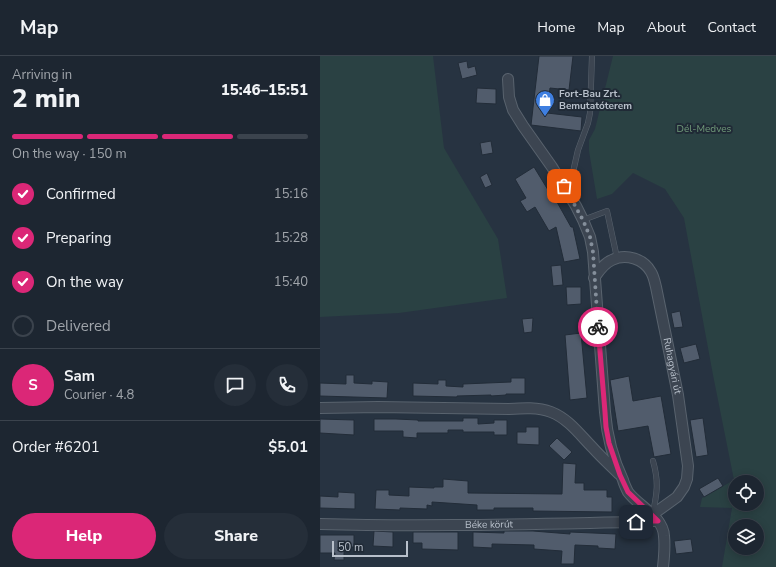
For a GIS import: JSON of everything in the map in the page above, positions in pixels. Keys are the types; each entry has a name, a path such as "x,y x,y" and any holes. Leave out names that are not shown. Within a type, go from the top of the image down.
{"street":[{"path":"508,79 509,97 513,110 522,126 552,167 566,190 583,220 590,237 593,252 606,427 609,443 620,475 628,492 655,518 663,529 664,567"},
{"name":"Ruhagyári út","path":"617,258 625,257 636,259 642,262 651,272 656,288 678,395 688,466 687,479 684,487 677,497 655,518"},
{"path":"594,278 604,265 617,258"},
{"path":"320,408 529,408 543,410 558,415 570,424 620,475"},
{"name":"Béke körút","path":"320,524 434,526 636,522 650,521 655,518"}],"lane":[{"path":"566,190 571,181 578,150 589,118 592,56"},
{"path":"583,220 607,211 617,258"},
{"path":"653,461 658,485 655,518"}],"green space":[{"path":"320,56 433,56 444,148 498,239 507,298 399,313 320,317"},
{"name":"Dél-Medves","path":"613,56 776,56 776,567 722,567 728,532 728,555 764,555 764,519 730,519 731,511 764,511 764,475 733,475 684,218 665,189 633,173 612,194 597,199 589,151 589,140 595,129"},
{"name":"Dél-Medves","path":"728,483 728,508 700,507 702,498"}],"building":[{"path":"539,56 573,56 569,90 550,88 547,113 582,117 581,131 531,125"},
{"path":"467,61 468,68 475,66 477,75 462,79 458,63"},
{"path":"477,88 496,89 496,104 476,103"},
{"path":"491,141 493,153 482,155 480,143"},
{"path":"534,167 556,203 557,202 571,227 573,227 580,259 564,262 556,227 549,231 535,207 527,212 520,201 526,198 515,179"},
{"path":"487,173 492,185 485,188 480,177"},
{"path":"561,265 563,285 553,286 551,266"},
{"path":"566,287 581,287 581,304 567,305"},
{"path":"680,311 683,327 674,328 671,313"},
{"path":"533,318 532,332 524,333 522,319"},
{"path":"581,333 587,398 570,400 565,335"},
{"path":"696,344 700,359 684,363 680,348"},
{"path":"346,375 354,375 354,383 372,384 372,381 388,382 387,398 320,396 320,383 346,384"},
{"path":"629,376 633,401 661,396 671,454 654,457 648,426 618,431 610,380"},
{"path":"511,378 525,378 525,394 457,397 413,396 413,383 438,384 438,380 446,380 446,386 463,387 463,384 511,382"},
{"path":"463,418 478,418 478,424 494,423 494,420 507,420 507,435 494,435 494,432 463,432 463,430 448,430 448,433 417,433 417,438 403,437 403,431 374,431 374,419 463,421"},
{"path":"703,418 708,455 696,457 690,420"},
{"path":"320,419 354,420 354,435 320,433"},
{"path":"526,427 539,427 539,445 517,444 517,432 526,432"},
{"path":"557,438 572,452 564,460 549,446"},
{"path":"563,463 576,464 575,483 584,483 584,490 607,490 607,497 612,497 612,512 533,511 533,508 494,508 494,510 477,510 477,505 432,502 432,506 427,505 427,509 375,509 376,490 389,490 389,495 409,496 409,487 443,487 443,479 468,481 468,493 562,494"},
{"path":"718,478 723,486 704,497 699,489"},
{"path":"338,492 355,493 355,509 320,508 320,496 338,497"},
{"path":"374,531 393,532 393,547 373,546"},
{"path":"504,531 533,531 570,534 570,532 616,534 615,549 598,548 598,546 575,545 574,564 561,564 562,551 534,549 534,545 492,544 492,548 473,547 473,532 504,533"},
{"path":"413,532 458,532 458,550 422,549 422,543 413,543"},
{"path":"320,535 354,535 354,547 344,547 344,560 334,560 335,553 320,553"},
{"path":"691,539 693,552 676,554 674,541"}],"way so far":[{"path":"564,186 583,220 590,237 593,252 598,327"}],"place":[{"name":"Fort-Bau Zrt. Bemutatóterem","path":"545,117"}],"route":[{"path":"598,327 606,427 609,443 620,475 628,492 658,521 636,522"}]}
